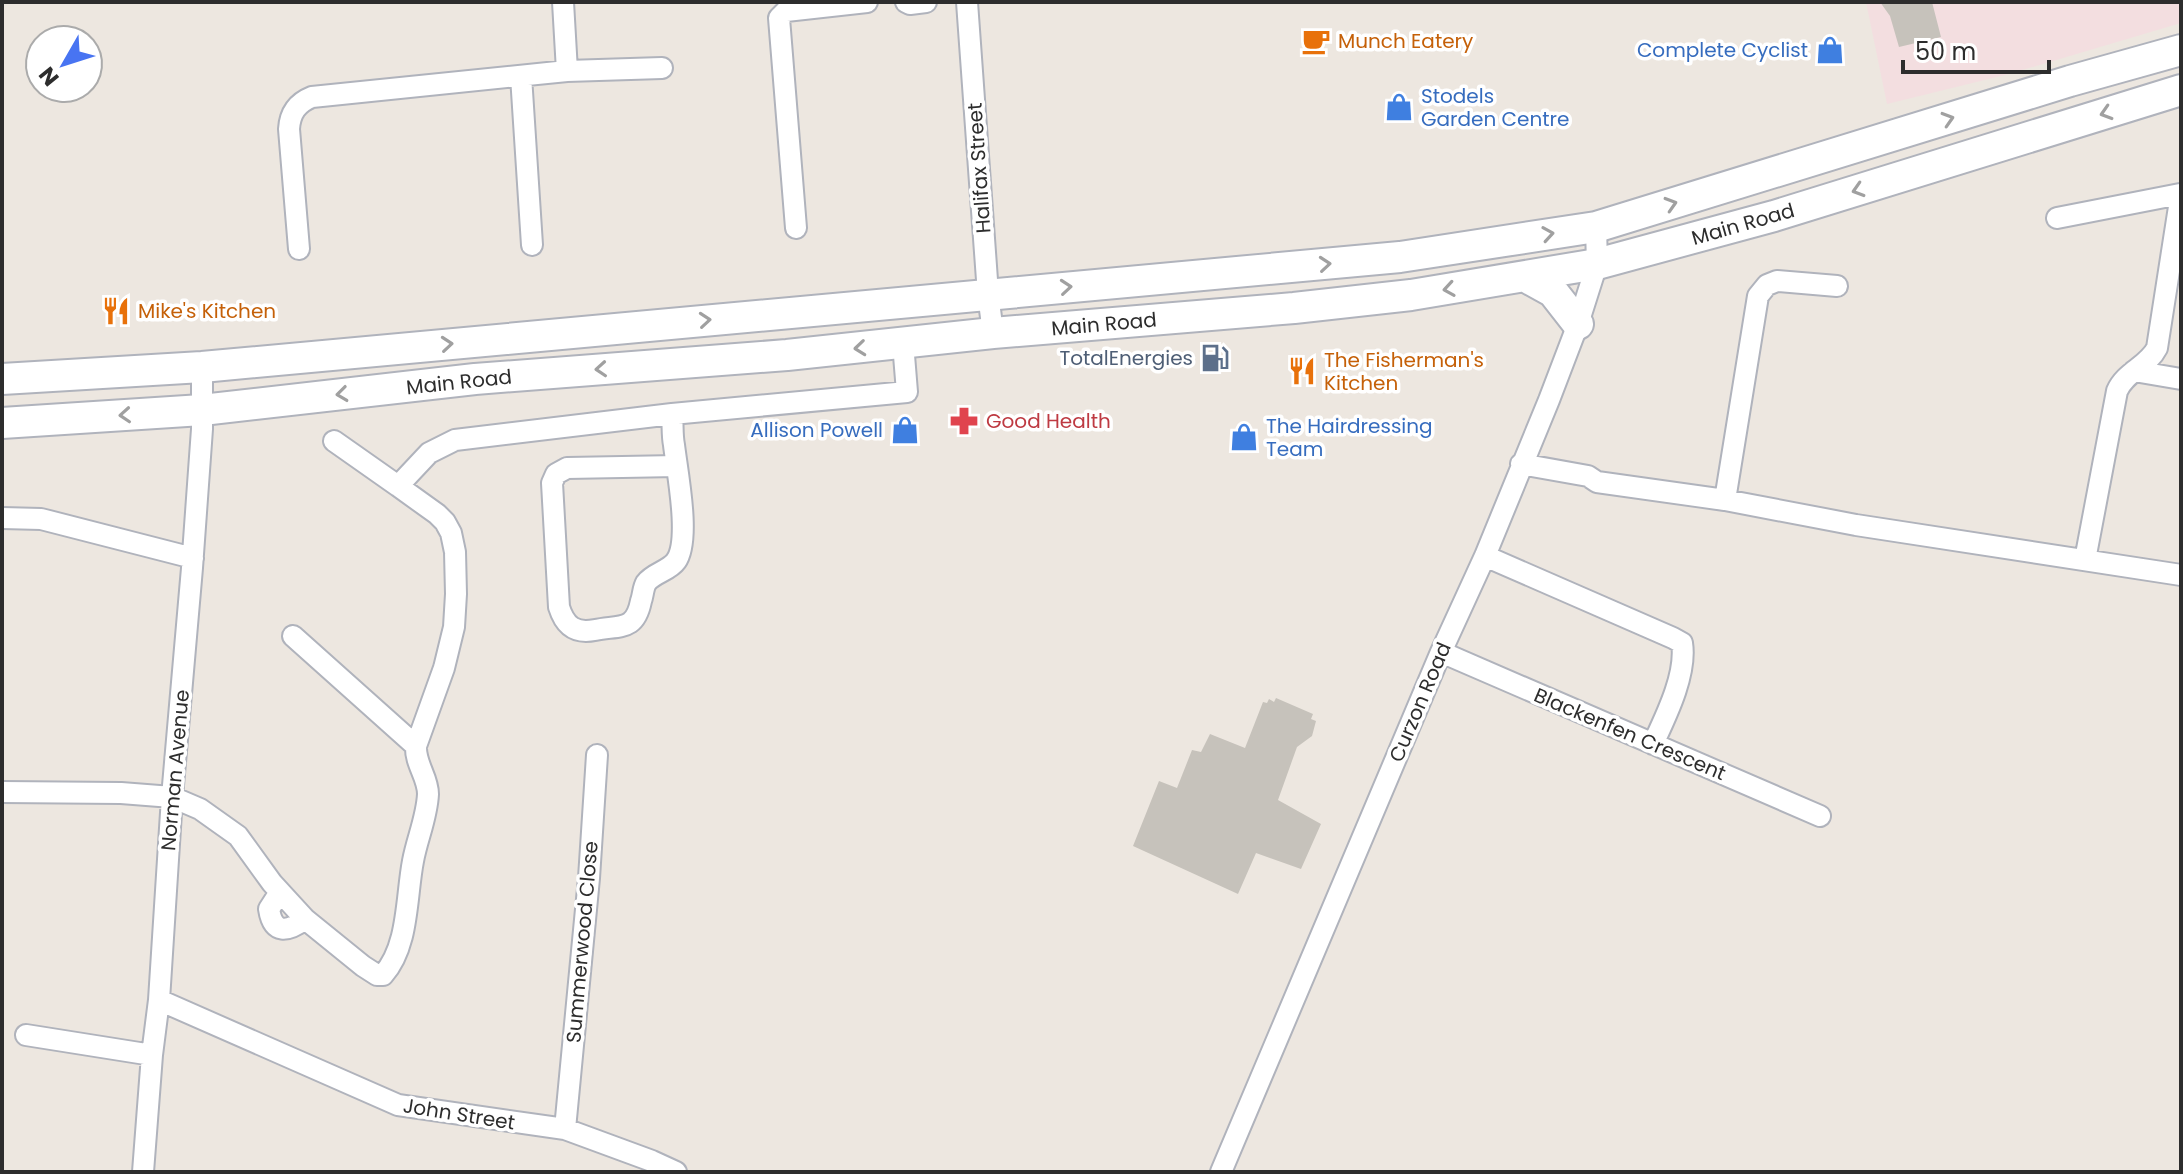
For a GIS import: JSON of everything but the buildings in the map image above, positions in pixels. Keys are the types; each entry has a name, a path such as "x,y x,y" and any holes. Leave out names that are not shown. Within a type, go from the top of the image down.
{"main road":[{"name":"Main Road","path":"2,379 202,367 1400,257 1596,227 2070,81 2181,50"},
{"name":"Main Road","path":"2,423 202,410 475,379 787,355 1411,295 1597,264 1774,216 2181,90"},
{"path":"1526,277 1553,292 1578,324"}],"street":[{"path":"563,2 567,71"},
{"path":"796,228 779,18 786,11 867,2"},
{"path":"906,2 926,2"},
{"name":"Halifax Street","path":"967,2 993,333"},
{"path":"299,249 289,129 290,119 301,102 312,97 567,71 662,68"},
{"path":"521,76 532,245"},
{"path":"2057,218 2180,194 2157,348 2155,354 2122,381 2117,391 2085,560"},
{"name":"Curzon Road","path":"1221,1172 1549,400 1597,264 1596,227"},
{"path":"1725,500 1758,296 1767,285 1777,281 1837,286"},
{"path":"398,486 429,453 455,440 672,414 907,392 903,343"},
{"name":"Norman Avenue","path":"143,1172 193,558 202,367"},
{"path":"2134,371 2181,379"},
{"path":"672,414 682,515 681,545 675,562 646,584 638,616 632,622 586,632 570,627 559,607 552,483 556,474 567,468 677,466"},
{"path":"2,792 110,792 172,797 200,809 238,836 280,892 305,919 370,971 380,976 386,972 404,927 413,861 428,796 416,759 416,746 444,668 454,627 455,552 451,533 437,514 334,441"},
{"path":"1519,470 1586,487 1597,482 1725,500 1856,525 2181,575"},
{"path":"2,518 41,519 193,558"},
{"path":"1485,556 1682,643 1684,658 1668,712 1653,744"},
{"path":"293,636 416,746"},
{"name":"Blackenfen Crescent","path":"1441,652 1820,816"},
{"name":"Summerwood Close","path":"565,1129 589,878 597,755"},
{"name":"John Street","path":"159,1000 398,1105 565,1129 676,1172"},
{"path":"26,1035 152,1055"}],"shaded area":[{"path":"1866,2 2181,2 2181,23 2009,74 1887,104"}],"place":[{"name":"Munch Eatery","path":"1316,41"},
{"name":"Complete Cyclist","path":"1830,50"},
{"name":"Stodels Garden Centre","path":"1399,107"},
{"name":"Mike's Kitchen","path":"116,311"},
{"name":"TotalEnergies","path":"1215,358"},
{"name":"The Fisherman's Kitchen","path":"1302,371"},
{"name":"Good Health","path":"964,421"},
{"name":"Allison Powell","path":"905,430"},
{"name":"The Hairdressing Team","path":"1244,437"}]}
